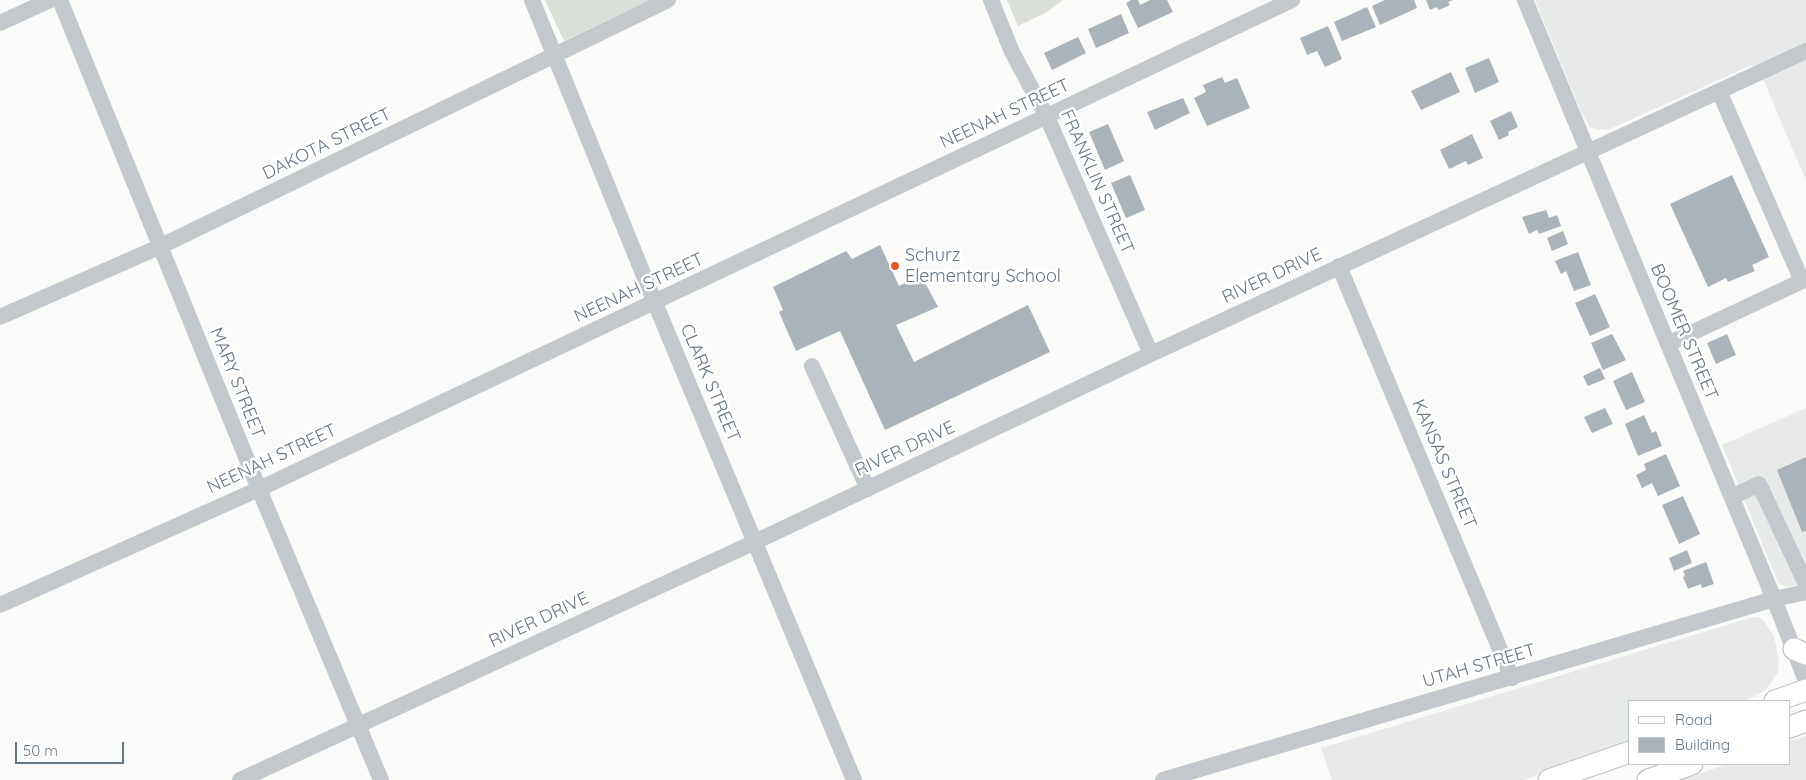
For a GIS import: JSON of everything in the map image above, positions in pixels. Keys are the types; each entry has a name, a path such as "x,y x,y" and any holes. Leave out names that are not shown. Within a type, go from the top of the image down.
{"main road":[{"path":"1778,700 1806,690"},
{"path":"1791,727 1806,721"},
{"path":"1549,780 1628,753"},
{"path":"1648,780 1689,765"}],"street":[{"path":"0,23 50,0"},
{"name":"MARY STREET","path":"60,0 159,247 381,780"},
{"name":"CLARK STREET","path":"532,0 655,302 854,780"},
{"name":"DAKOTA STREET","path":"0,317 159,247 668,0"},
{"name":"FRANKLIN STREET","path":"991,0 1012,52 1047,116 1150,354"},
{"name":"NEENAH STREET","path":"0,605 259,489 1292,0"},
{"name":"BOOMER STREET","path":"1524,0 1774,599 1800,652 1806,681"},
{"name":"RIVER DRIVE","path":"240,780 755,542 1339,266 1806,51"},
{"path":"1668,344 1802,281 1719,91"},
{"name":"KANSAS STREET","path":"1339,266 1512,678"},
{"path":"812,366 868,489"},
{"path":"1732,497 1759,484 1804,573"},
{"name":"UTAH STREET","path":"1163,780 1774,599 1806,592"}],"shaded area":[{"path":"545,0 651,0 564,41"},
{"path":"1007,0 1063,0 1047,12 1018,26"},
{"path":"1535,0 1806,0 1806,181 1764,81 1752,65 1610,129 1597,130 1590,127 1581,112"},
{"path":"1806,408 1806,584 1787,587 1779,583 1775,575 1722,445"},
{"path":"1759,617 1764,621 1774,636 1779,661 1778,672 1766,690 1747,700 1628,700 1628,743 1524,780 1332,780 1321,748 1750,618"},
{"path":"1806,736 1806,780 1682,780 1724,765 1791,765 1791,741"}],"building":[{"path":"1131,0 1138,0 1140,5 1150,0 1167,0 1173,12 1138,28 1126,3"},
{"path":"1385,0 1414,0 1417,8 1380,25 1372,6"},
{"path":"1426,0 1453,0 1448,2 1450,5 1439,10 1437,7 1430,10"},
{"path":"1367,7 1376,27 1342,41 1334,22"},
{"path":"1121,14 1129,33 1096,48 1088,29"},
{"path":"1328,26 1342,59 1325,67 1317,51 1307,55 1300,38"},
{"path":"1078,37 1086,53 1052,70 1044,53"},
{"path":"1489,58 1499,82 1475,93 1465,68"},
{"path":"1451,72 1460,92 1421,110 1411,91"},
{"path":"1222,77 1225,83 1237,78 1250,108 1207,126 1194,98 1206,92 1203,85"},
{"path":"1183,98 1190,113 1155,130 1147,112"},
{"path":"1511,111 1518,127 1508,132 1509,135 1499,140 1490,121"},
{"path":"1108,124 1124,161 1105,170 1089,132"},
{"path":"1472,134 1483,158 1468,165 1466,161 1449,169 1440,150"},
{"path":"1130,175 1145,210 1126,218 1111,183"},
{"path":"1732,175 1769,257 1752,265 1755,271 1728,282 1726,278 1708,287 1670,204"},
{"path":"1546,210 1549,218 1557,215 1561,226 1539,234 1537,230 1529,234 1522,217"},
{"path":"1563,231 1568,244 1552,251 1547,238"},
{"path":"880,245 899,286 921,275 938,307 896,325 914,362 1028,305 1050,352 885,430 840,331 796,351 779,312 783,310 773,287 846,251 852,259"},
{"path":"1578,252 1591,285 1574,291 1566,271 1561,274 1555,261"},
{"path":"1595,294 1610,327 1590,336 1575,303"},
{"path":"1612,334 1626,360 1603,370 1591,343"},
{"path":"1727,334 1736,355 1716,364 1707,343"},
{"path":"1600,368 1605,379 1588,386 1583,376"},
{"path":"1632,372 1645,402 1626,410 1613,381"},
{"path":"1605,408 1613,424 1592,433 1584,417"},
{"path":"1644,415 1652,433 1656,431 1662,446 1638,456 1625,424"},
{"path":"1666,454 1680,486 1658,496 1652,483 1642,488 1636,475 1646,470 1644,464"},
{"path":"1806,457 1806,531 1802,532 1777,470"},
{"path":"1683,496 1700,534 1679,544 1662,505"},
{"path":"1687,550 1692,563 1674,571 1669,558"},
{"path":"1706,562 1714,584 1702,588 1701,584 1688,589 1683,577 1685,576 1683,571"}],"place":[{"name":"Schurz Elementary School","path":"895,266"}]}
